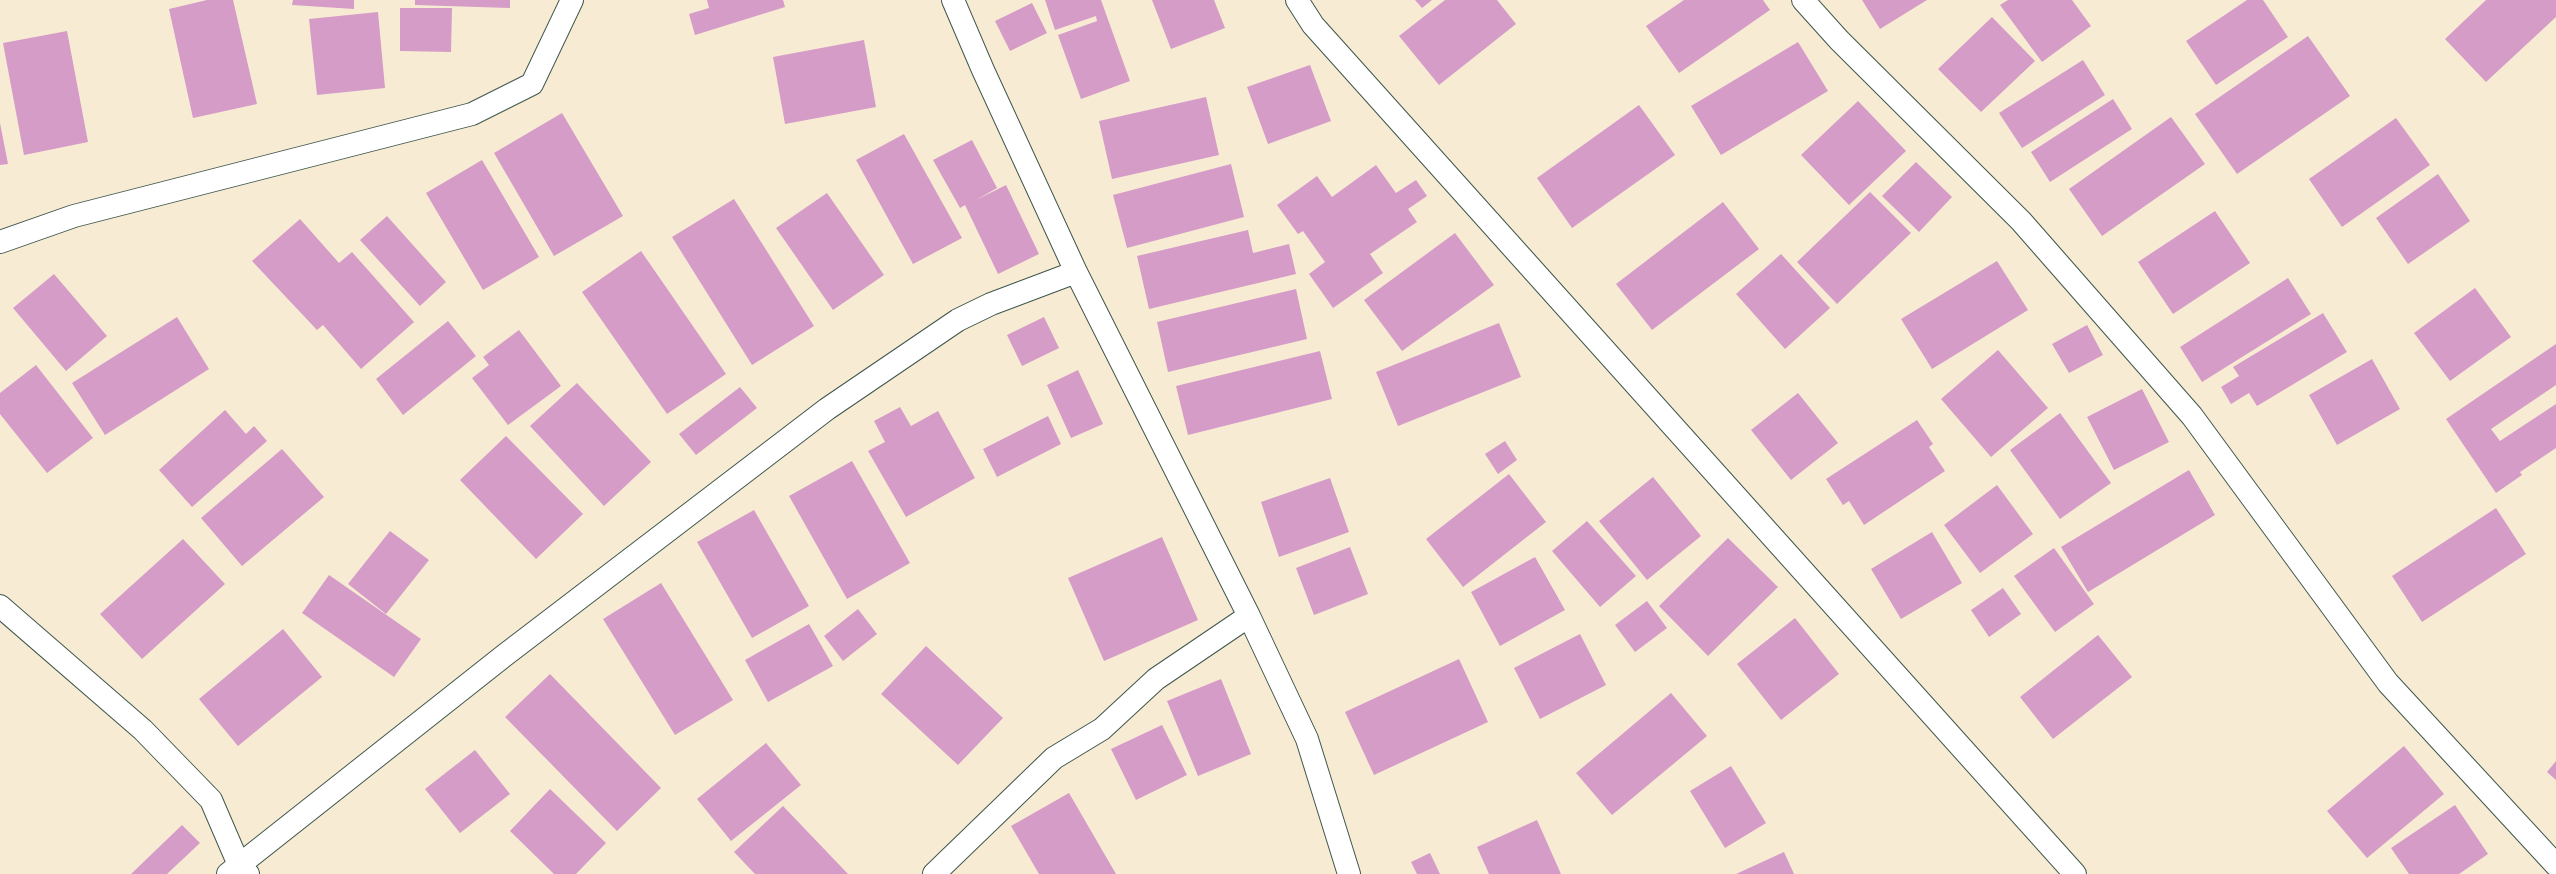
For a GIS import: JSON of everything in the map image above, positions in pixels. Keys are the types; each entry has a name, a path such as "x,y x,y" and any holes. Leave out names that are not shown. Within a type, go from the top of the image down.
{"street":[{"path":"0,242 74,216 472,114 532,84 572,0"},
{"path":"953,0 983,70 1076,272 1249,616 1307,739 1349,874"},
{"path":"1297,0 1313,25 2075,874"},
{"path":"1803,0 1839,40 2021,221 2192,416 2388,683 2556,865"},
{"path":"0,606 144,730 211,800 238,871 505,655 827,410 958,320 991,304 1076,272"},
{"path":"934,874 1054,758 1102,729 1156,679 1249,616"}],"building":[{"path":"207,0 233,0 257,104 193,118 169,9"},
{"path":"293,0 354,0 354,9 292,5"},
{"path":"415,0 510,0 510,8 415,5"},
{"path":"707,0 783,0 785,7 695,35 689,14 709,8"},
{"path":"1045,0 1101,0 1130,81 1081,99 1058,35 1097,21 1096,16 1055,30"},
{"path":"1152,0 1214,0 1225,28 1171,49"},
{"path":"1415,0 1432,0 1422,8"},
{"path":"1445,0 1497,0 1516,24 1439,85 1399,36"},
{"path":"1684,0 1763,0 1770,10 1679,73 1646,26"},
{"path":"1862,0 1927,0 1880,29"},
{"path":"2008,0 2072,0 2091,26 2042,62 2000,5"},
{"path":"2247,0 2263,0 2288,37 2216,85 2186,41"},
{"path":"2486,0 2556,0 2556,17 2486,82 2445,39"},
{"path":"1032,3 1047,33 1010,51 995,21"},
{"path":"400,8 452,8 451,52 400,51"},
{"path":"378,12 385,88 317,95 309,19"},
{"path":"1992,17 2035,61 1981,112 1938,69"},
{"path":"67,31 88,142 24,155 3,43"},
{"path":"2308,36 2350,96 2237,174 2195,114"},
{"path":"864,40 876,107 785,124 773,57"},
{"path":"1798,42 1828,91 1721,155 1691,106"},
{"path":"2083,60 2105,95 2022,148 1999,113"},
{"path":"1310,65 1331,121 1268,144 1247,87"},
{"path":"1206,97 1219,155 1112,179 1099,121"},
{"path":"2113,99 2132,129 2050,182 2031,152"},
{"path":"1858,101 1906,151 1849,205 1801,155"},
{"path":"1639,105 1675,155 1572,228 1537,178"},
{"path":"562,113 623,216 554,256 494,153"},
{"path":"2171,117 2205,164 2102,236 2069,189"},
{"path":"2396,118 2430,165 2342,227 2309,179"},
{"path":"0,123 8,164 0,165"},
{"path":"904,134 962,238 913,264 856,160"},
{"path":"972,140 997,188 976,200 1006,185 1039,254 998,274 965,205 960,208 933,160"},
{"path":"482,160 539,257 483,290 426,193"},
{"path":"1916,162 1952,197 1919,232 1882,196"},
{"path":"1231,164 1244,217 1127,248 1113,195"},
{"path":"1376,165 1396,193 1416,180 1427,196 1408,209 1417,222 1370,254 1383,273 1333,308 1309,274 1325,262 1303,231 1298,234 1277,205 1317,176 1332,197"},
{"path":"2438,174 2470,221 2408,264 2376,218"},
{"path":"1870,192 1911,233 1837,304 1797,262"},
{"path":"827,193 884,275 833,310 776,228"},
{"path":"734,199 814,326 752,365 672,237"},
{"path":"1723,202 1759,249 1652,330 1616,284"},
{"path":"2215,211 2250,263 2173,314 2138,262"},
{"path":"387,216 446,282 420,306 360,240"},
{"path":"300,219 339,263 352,252 414,322 361,369 323,325 317,330 252,261"},
{"path":"1248,230 1253,253 1289,244 1296,274 1149,309 1137,256"},
{"path":"1455,233 1494,285 1402,351 1364,300"},
{"path":"641,251 726,374 667,414 582,292"},
{"path":"1781,254 1830,308 1785,349 1736,294"},
{"path":"1997,261 2028,310 1932,369 1901,319"},
{"path":"54,274 107,336 66,371 13,308"},
{"path":"2288,278 2311,314 2202,382 2180,347"},
{"path":"2475,288 2511,337 2450,381 2414,333"},
{"path":"1296,289 1307,339 1168,372 1157,322"},
{"path":"2323,313 2347,352 2257,406 2249,393 2231,404 2221,387 2239,376 2233,367"},
{"path":"177,317 209,369 105,435 72,383"},
{"path":"1044,317 1059,348 1022,366 1007,335"},
{"path":"448,321 476,356 403,415 376,379"},
{"path":"1499,323 1521,377 1398,426 1376,372"},
{"path":"2087,325 2103,355 2069,373 2052,344"},
{"path":"519,330 561,386 508,425 472,378 489,365 483,357"},
{"path":"2556,344 2556,385 2491,429 2500,441 2556,404 2556,448 2520,472 2522,475 2496,493 2446,419"},
{"path":"1998,350 2048,408 1991,457 1941,399"},
{"path":"1320,351 1332,399 1188,435 1176,386"},
{"path":"2372,359 2400,409 2337,445 2309,395"},
{"path":"36,365 93,438 47,473 0,414 0,393"},
{"path":"1078,370 1103,424 1071,438 1047,385"},
{"path":"577,383 651,462 604,506 530,426"},
{"path":"740,387 757,408 696,455 679,434"},
{"path":"2142,389 2169,442 2114,470 2087,417"},
{"path":"1798,393 1838,443 1791,480 1751,430"},
{"path":"900,407 911,426 938,411 975,478 906,517 868,451 885,442 874,421"},
{"path":"225,410 246,434 254,426 267,441 192,507 159,470"},
{"path":"2060,413 2111,483 2060,519 2010,450"},
{"path":"1048,416 1061,444 997,477 983,449"},
{"path":"1917,420 1933,444 1929,447 1945,471 1864,525 1849,501 1843,505 1826,479"},
{"path":"506,436 583,514 536,559 460,480"},
{"path":"1505,441 1517,460 1498,474 1485,454"},
{"path":"282,449 324,497 242,566 201,518"},
{"path":"852,461 910,563 847,599 789,496"},
{"path":"2189,470 2215,515 2088,592 2061,547"},
{"path":"1509,474 1546,522 1463,587 1426,539"},
{"path":"1653,477 1701,536 1647,580 1599,521"},
{"path":"1330,478 1349,532 1279,557 1261,502"},
{"path":"1997,485 2033,534 1980,573 1944,525"},
{"path":"2496,508 2526,554 2422,622 2392,576"},
{"path":"754,510 809,606 752,638 697,542"},
{"path":"1587,521 1636,576 1600,607 1552,551"},
{"path":"390,531 429,560 386,614 348,584"},
{"path":"1932,532 1962,583 1901,619 1871,569"},
{"path":"1162,537 1198,620 1104,661 1068,578"},
{"path":"1728,538 1778,587 1708,656 1659,606"},
{"path":"183,539 225,584 142,659 100,614"},
{"path":"1350,547 1368,594 1314,615 1296,568"},
{"path":"2054,548 2094,604 2055,632 2014,576"},
{"path":"1535,557 1565,610 1500,646 1471,592"},
{"path":"329,575 421,639 394,677 302,613"},
{"path":"661,583 733,700 675,735 603,619"},
{"path":"2003,588 2021,614 1989,637 1971,610"},
{"path":"1647,601 1667,628 1635,652 1615,625"},
{"path":"858,609 877,634 843,661 824,636"},
{"path":"1795,618 1839,674 1781,720 1737,664"},
{"path":"809,624 833,666 768,702 745,660"},
{"path":"283,629 322,677 238,746 199,699"},
{"path":"1580,634 1606,685 1540,719 1514,668"},
{"path":"2098,635 2132,677 2053,739 2020,697"},
{"path":"926,646 1003,718 958,765 881,694"},
{"path":"1459,659 1488,722 1374,775 1345,712"},
{"path":"550,674 661,788 617,831 505,717"},
{"path":"1221,679 1251,754 1198,776 1167,701"},
{"path":"1671,693 1707,736 1612,815 1576,773"},
{"path":"1162,725 1187,775 1136,800 1111,749"},
{"path":"766,743 801,785 731,841 697,799"},
{"path":"2404,746 2444,794 2367,858 2327,811"},
{"path":"475,750 510,794 460,833 425,789"},
{"path":"2556,761 2556,780 2547,772"},
{"path":"1731,766 1766,823 1725,848 1690,791"},
{"path":"550,789 606,843 576,874 554,874 510,831"},
{"path":"1069,793 1116,874 1039,874 1011,826"},
{"path":"2455,805 2488,854 2459,874 2409,874 2391,848"},
{"path":"783,806 848,874 755,874 734,852"},
{"path":"1537,820 1561,874 1489,874 1477,847"},
{"path":"182,825 200,843 167,874 131,874"},
{"path":"1784,852 1794,874 1736,874"},
{"path":"1430,853 1440,874 1417,874 1411,862"}]}
